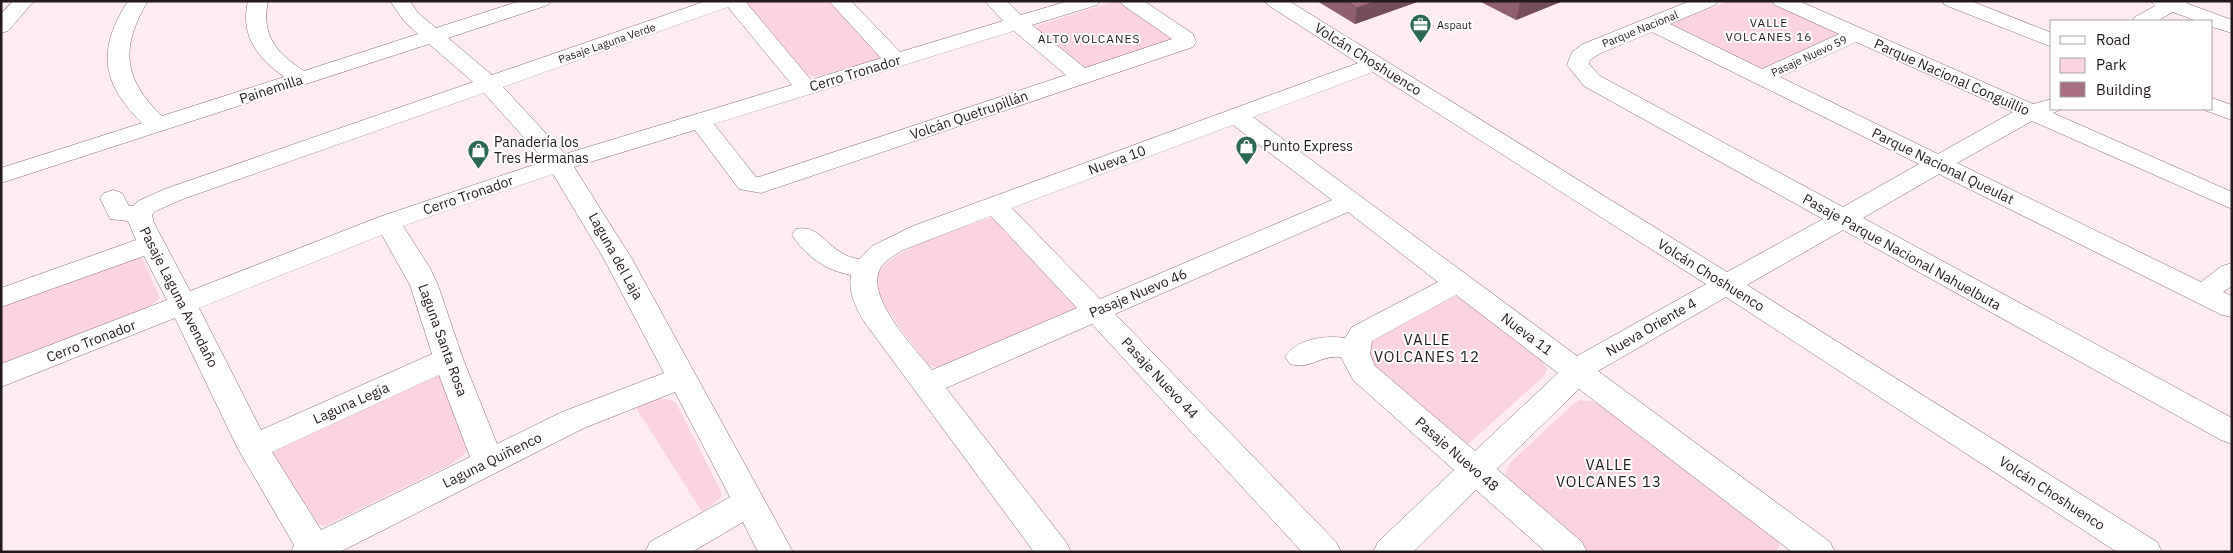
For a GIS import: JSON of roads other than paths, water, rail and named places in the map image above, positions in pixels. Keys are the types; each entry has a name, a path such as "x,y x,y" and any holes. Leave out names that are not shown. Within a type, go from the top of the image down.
{"street":[{"path":"1,27 24,1"},
{"path":"138,1 126,22 120,38 119,68 123,83 131,97 142,111 158,125"},
{"path":"258,1 255,16 256,28 266,50 275,60 302,78"},
{"name":"Laguna del Laja","path":"400,1 411,17 488,84 560,164 618,259 776,552"},
{"name":"Painemilla","path":"1,176 541,1"},
{"name":"Pasaje Laguna Verde","path":"488,84 726,1"},
{"path":"734,1 806,88"},
{"path":"839,1 896,61"},
{"path":"995,1 1018,24 1082,77"},
{"name":"Cerro Tronador","path":"1,376 388,223 560,164 1090,1"},
{"name":"Volcán Quetrupillán","path":"700,121 748,184 754,186 761,185 1185,42 1184,39 1130,1"},
{"name":"Volcán Choshuenco","path":"1275,1 1726,284 2145,552"},
{"name":"Parque Nacional","path":"1578,65 1580,58 1591,49 1708,1"},
{"name":"Parque Nacional Conguillio","path":"1782,1 1856,34 2041,109 2232,201"},
{"path":"1952,1 2050,40"},
{"path":"2201,1 2232,12"},
{"path":"2144,20 2171,2 2204,20"},
{"name":"Parque Nacional Queulat","path":"1654,24 2232,308"},
{"path":"2213,25 2227,33"},
{"name":"Pasaje Nuevo 59","path":"1763,78 1856,34"},
{"name":"Nueva 10","path":"867,269 877,255 901,240 1375,64"},
{"name":"Pasaje Parque Nacional Nahuelbuta","path":"1578,65 1592,81 2232,432"},
{"name":"Pasaje Laguna Avendaño","path":"311,550 253,448 183,304 151,244 141,223 140,214 147,206 174,194 488,84"},
{"name":"Nueva Oriente 4","path":"1390,552 1578,372 1595,358 1841,218 2041,109 2050,92"},
{"path":"2213,105 2232,113"},
{"name":"Nueva 11","path":"1236,116 1578,372 1809,549"},
{"path":"113,198 120,213 124,215 140,214"},
{"name":"Pasaje Nuevo 46","path":"927,384 1350,202"},
{"name":"Pasaje Nuevo 44","path":"995,205 1324,552"},
{"name":"Laguna Santa Rosa","path":"388,223 416,268 424,285 448,359 488,461"},
{"path":"805,235 828,260 847,266 867,269 862,285 864,298 873,314 1054,552"},
{"path":"1,298 151,244"},
{"path":"2203,294 2232,272"},
{"path":"1300,357 1320,346 1328,345 1354,349 1358,339 1370,328 1458,282"},
{"name":"Pasaje Nuevo 48","path":"1354,349 1358,363 1364,373 1570,552"},
{"name":"Laguna Legia","path":"253,448 448,359"},
{"name":"Laguna Quiñenco","path":"311,550 488,461 609,404 681,378"},
{"path":"662,552 749,502"}],"place":[{"name":"Aspaut","path":"1421,44"},
{"name":"Punto Express","path":"1247,165"},
{"name":"Panadería los Tres Hermanas","path":"478,169"}],"district":[{"name":"VALLE VOLCANES 16","path":"1769,29"},
{"name":"ALTO VOLCANES","path":"1089,38"},
{"name":"VALLE VOLCANES 12","path":"1427,348"},
{"name":"VALLE VOLCANES 13","path":"1609,472"}]}
